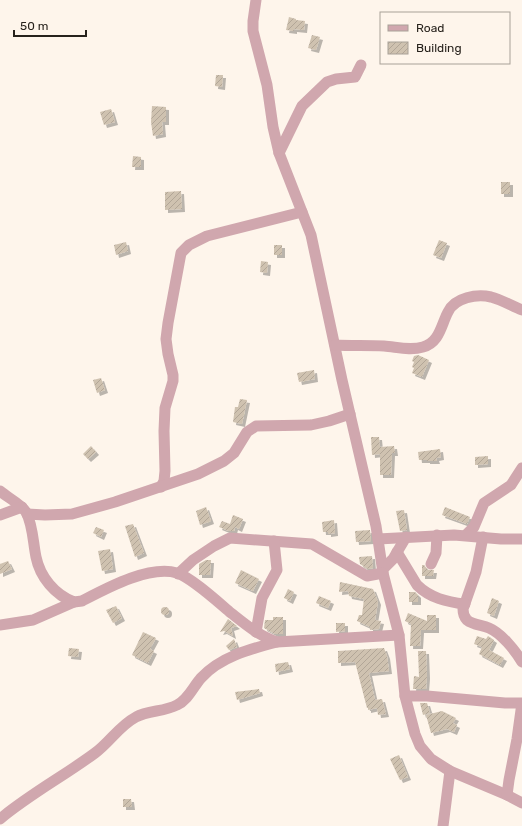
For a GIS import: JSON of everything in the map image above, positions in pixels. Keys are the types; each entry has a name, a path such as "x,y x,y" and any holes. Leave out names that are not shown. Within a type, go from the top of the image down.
{"street":[{"path":"256,0 253,31 267,85 273,127 279,153 311,235 378,539 383,571 399,634 404,696 415,734 420,746 431,759 450,771 507,795 522,803"},
{"path":"279,153 302,106 327,82 336,79 355,77 362,65"},
{"path":"161,488 164,481 165,471 165,408 173,381 166,339 180,253 189,245 207,236 302,212"},
{"path":"335,345 373,345 413,349 432,344 439,335 448,311 455,303 465,298 482,296 492,298 522,310"},
{"path":"0,491 24,510 45,515 72,514 161,488 198,474 224,461 234,453 247,432 256,426 311,425 350,414"},
{"path":"466,535 474,527 484,503 512,485 522,468"},
{"path":"0,515 24,510"},
{"path":"24,510 32,534 37,559 43,575 56,591 74,602"},
{"path":"378,539 437,535 466,535 522,539"},
{"path":"431,564 436,553 437,535"},
{"path":"178,574 193,560 224,540 230,538 312,544 367,576 383,571 391,562 406,537"},
{"path":"483,537 476,572 463,609 465,618 470,622 492,629 518,654 522,662"},
{"path":"256,632 262,598 267,586 277,570 274,541"},
{"path":"397,552 421,590 444,601 465,604"},
{"path":"0,625 34,620 74,602 82,601 131,578 165,571 178,574 195,584 256,632 277,642"},
{"path":"0,819 96,752 117,730 136,716 176,706 183,701 201,678 213,667 226,660 248,650 277,642 399,634"},
{"path":"404,696 427,696 505,703 522,703 507,795"},
{"path":"443,826 450,771"}],"building":[{"path":"289,17 296,20 305,21 304,30 286,30"},
{"path":"312,35 320,37 316,50 308,48"},
{"path":"216,75 223,75 222,87 215,86"},
{"path":"152,106 166,107 166,122 162,122 163,134 153,136 151,122"},
{"path":"111,109 115,122 104,125 100,112"},
{"path":"133,156 141,157 141,167 132,167"},
{"path":"501,182 510,182 510,194 501,194"},
{"path":"181,191 182,209 165,210 165,192"},
{"path":"439,240 447,243 441,258 433,255"},
{"path":"126,242 128,251 116,255 114,245"},
{"path":"274,245 282,245 282,255 274,255"},
{"path":"261,261 268,262 267,273 260,272"},
{"path":"418,355 429,360 422,377 412,373 414,362 412,361 414,356"},
{"path":"314,370 315,379 299,382 297,373"},
{"path":"101,378 105,390 97,393 93,380"},
{"path":"240,399 247,400 242,424 233,422 235,407 238,407"},
{"path":"371,437 379,437 380,447 394,446 395,453 392,453 391,475 380,475 380,454 372,455"},
{"path":"91,446 96,452 88,459 83,454"},
{"path":"440,449 441,457 436,458 437,461 419,460 418,452"},
{"path":"488,456 488,464 475,465 475,457"},
{"path":"206,507 211,521 200,525 196,511"},
{"path":"445,507 470,517 467,524 442,515"},
{"path":"404,510 407,530 400,531 396,511"},
{"path":"233,515 243,519 239,529 235,527 234,531 229,531 219,527 222,521 230,524"},
{"path":"334,520 335,533 328,534 328,532 323,532 322,522"},
{"path":"133,524 144,553 135,557 125,526"},
{"path":"96,527 104,530 101,537 93,533"},
{"path":"370,530 371,541 356,542 355,531"},
{"path":"110,549 113,569 102,571 98,551"},
{"path":"372,556 373,568 368,569 360,564 359,557"},
{"path":"206,560 211,560 210,575 199,575 199,564"},
{"path":"8,561 12,569 0,574 0,564"},
{"path":"422,565 424,565 428,570 434,570 433,576 422,576"},
{"path":"241,570 259,579 253,591 235,583"},
{"path":"340,582 373,589 378,602 375,620 381,621 379,629 370,630 370,627 357,621 359,615 362,615 364,599 349,596 348,591 339,592"},
{"path":"288,589 294,592 290,601 284,598"},
{"path":"409,592 415,592 418,595 418,602 409,602"},
{"path":"319,596 331,601 328,608 316,603"},
{"path":"492,598 499,601 494,616 487,613"},
{"path":"116,606 122,618 113,623 106,610"},
{"path":"163,607 167,607 169,611 167,615 163,615 161,613 161,609"},
{"path":"408,613 427,621 427,615 436,615 436,630 421,630 420,646 410,646 411,624 405,621"},
{"path":"273,617 283,617 283,634 275,634 264,628 265,620 273,620"},
{"path":"228,619 237,626 231,628 233,636 224,631 220,632"},
{"path":"336,623 345,623 345,631 336,632"},
{"path":"143,632 156,638 150,649 154,651 148,663 132,655"},
{"path":"477,636 486,639 488,636 494,640 489,650 504,658 500,665 479,654 482,647 474,644"},
{"path":"234,639 237,647 229,650 226,646"},
{"path":"69,648 79,649 78,657 68,656"},
{"path":"384,648 387,656 389,671 369,673 375,700 382,699 386,714 378,715 377,708 368,710 367,708 355,662 338,663 338,651"},
{"path":"418,651 426,651 426,689 413,689 414,676 419,677"},
{"path":"288,662 290,669 276,672 275,664"},
{"path":"259,689 260,693 237,700 235,692"},
{"path":"420,703 427,703 430,713 423,715"},
{"path":"442,711 456,718 453,723 457,725 454,732 447,729 431,733 426,715"},
{"path":"399,755 408,777 400,780 390,759"},
{"path":"123,799 131,799 132,807 123,807"}]}
